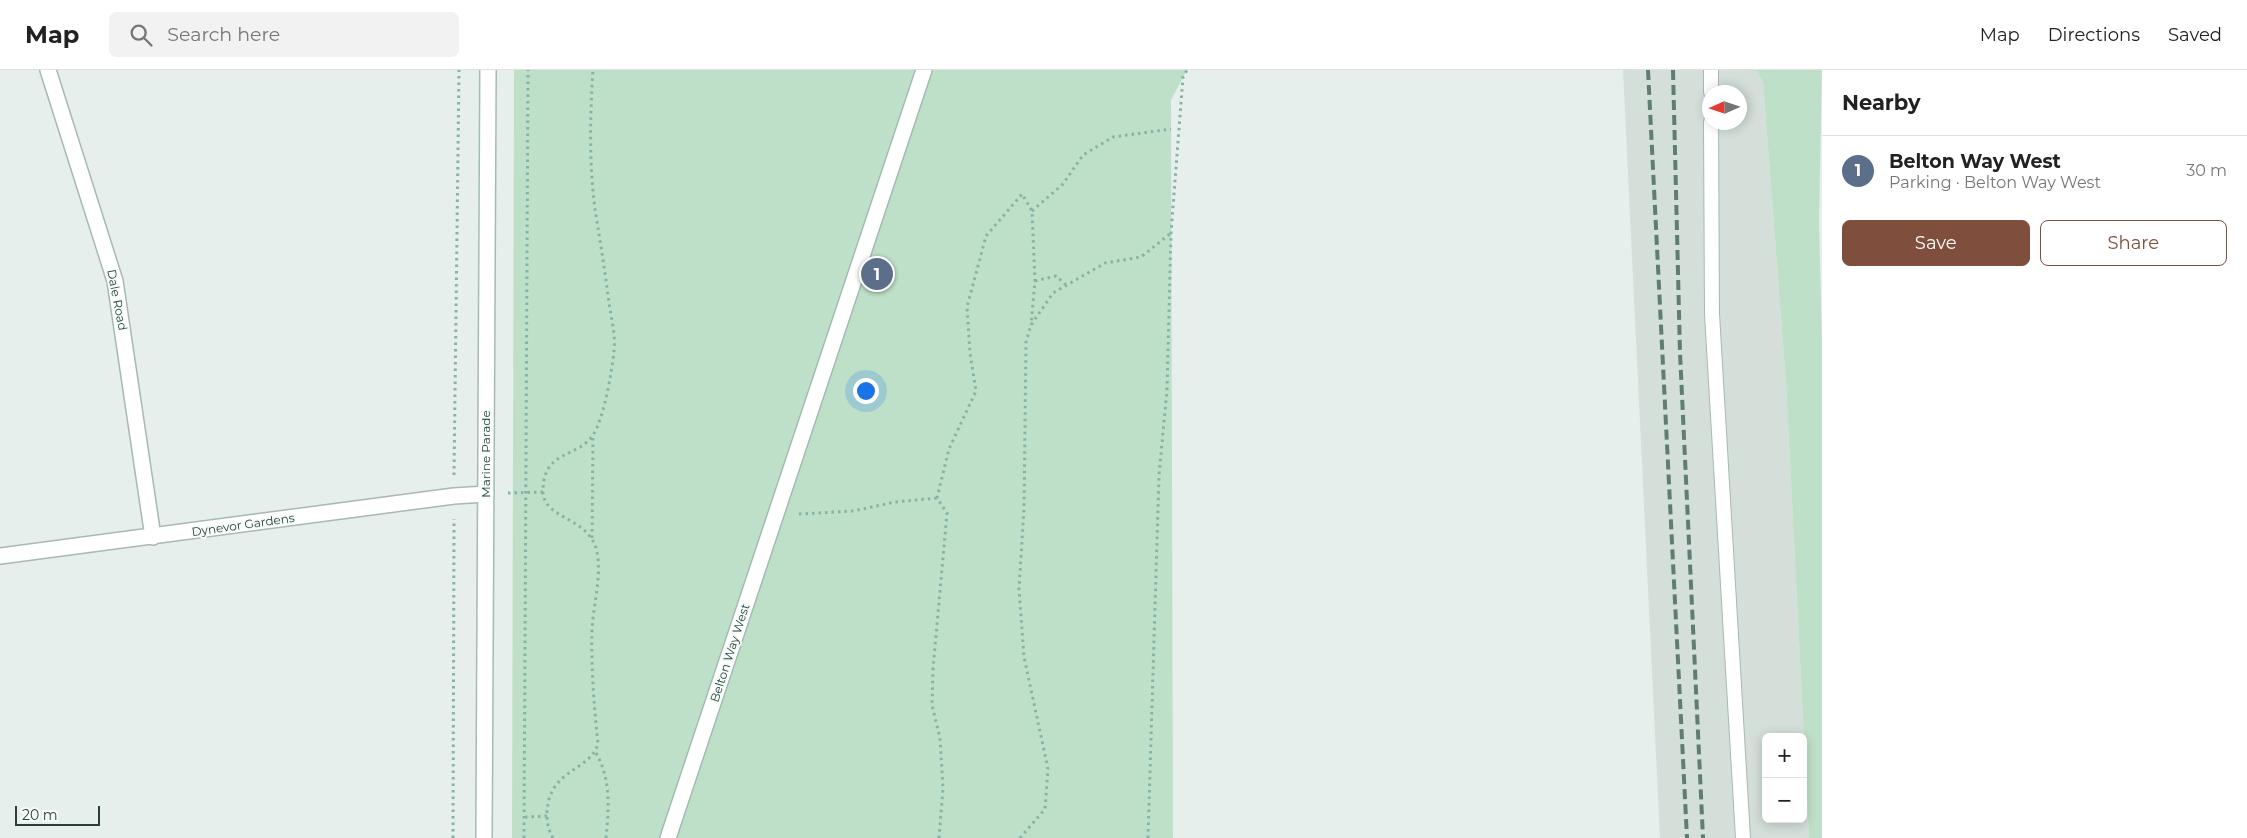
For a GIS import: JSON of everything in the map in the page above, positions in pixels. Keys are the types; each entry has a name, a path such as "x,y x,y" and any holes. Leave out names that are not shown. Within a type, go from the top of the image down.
{"street":[{"name":"Dale Road","path":"48,70 116,282 153,537"},
{"name":"Marine Parade","path":"484,838 488,70"},
{"name":"Belton Way West","path":"668,838 924,70"},
{"name":"Dynevor Gardens","path":"0,556 454,496 486,494"}],"lane":[{"path":"1711,70 1711,85"},
{"path":"1711,130 1712,314 1743,838"}],"path":[{"path":"453,838 454,496 459,70"},
{"path":"524,838 528,70"},
{"path":"592,539 593,435 608,386 615,349 592,176 590,132 593,70"},
{"path":"1148,838 1159,485 1167,390 1171,233 1183,77 1188,70"},
{"path":"1032,211 1063,184 1083,155 1113,137 1171,130"},
{"path":"940,838 943,788 940,738 932,705 933,669 947,514 937,498 949,449 976,391 970,353 967,307 986,236 1022,194 1032,211 1035,281 1031,326 1026,352 1025,492 1019,590 1024,657 1048,769 1045,809 1020,838"},
{"path":"1031,326 1053,293 1105,262 1141,257 1171,233"},
{"path":"1035,281 1056,276 1066,285"},
{"path":"593,435 583,444 554,461 544,480 543,492 544,500 551,509 581,526 592,539 596,550 598,581 592,629 598,744 596,753 605,775 607,794 606,838"},
{"path":"486,494 543,492"},
{"path":"776,514 852,511 895,502 937,498"},
{"path":"553,838 547,816 549,799 561,778 596,753"},
{"path":"525,816 547,816"}],"shaded area":[{"path":"1623,70 1756,70 1763,82 1786,383 1804,733 1762,733 1762,823 1807,823 1807,798 1809,838 1660,838"}],"green space":[{"path":"514,70 1187,70 1171,100 1173,838 512,838"},
{"path":"1756,70 1822,70 1819,221 1822,341 1822,838 1809,838 1807,733 1804,733 1786,383 1763,82"}],"railway":[{"path":"1648,70 1687,838"},
{"path":"1673,70 1680,353 1703,838"}],"place":[{"name":"Belton Way West","path":"877,274"}]}
